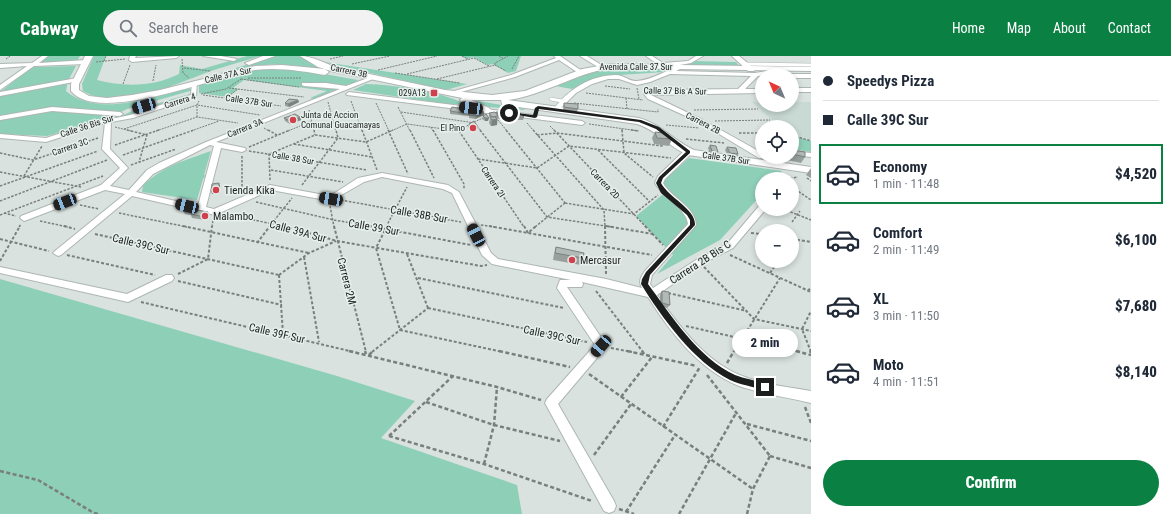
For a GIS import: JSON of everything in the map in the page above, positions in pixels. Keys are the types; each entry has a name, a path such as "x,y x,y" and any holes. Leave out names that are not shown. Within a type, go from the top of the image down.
{"main road":[{"path":"196,89 214,73 271,56"},
{"name":"Carrera 3B","path":"304,56 326,66 398,79"},
{"path":"77,80 88,60"},
{"name":"Avenida Calle 37 Sur","path":"398,79 411,85 450,93 479,98 505,98 528,94 579,71 600,66 750,69 811,67"},
{"name":"Calle 37A Sur","path":"77,80 75,87 78,94 88,98 104,101 196,89 246,70 276,67 295,68 370,79 398,79"},
{"path":"450,93 492,111"},
{"path":"528,94 528,99 538,114"},
{"path":"479,98 538,114 556,110 621,124 658,128 669,142 685,156"},
{"name":"Calle 37B Sur","path":"685,156 706,156 811,170"}],"street":[{"path":"0,88 45,56"},
{"path":"132,58 176,56"},
{"path":"206,56 234,60"},
{"path":"583,56 600,66"},
{"path":"649,56 664,68 750,69 755,71"},
{"path":"556,110 562,101 588,84 617,77 636,87 664,68 689,62 700,56"},
{"path":"735,56 750,69"},
{"path":"450,93 508,78 558,57 579,71"},
{"path":"0,66 88,60"},
{"path":"534,68 536,61"},
{"path":"740,91 750,69"},
{"path":"799,76 811,76"},
{"name":"Carrera 3A","path":"58,253 131,193 150,172 162,165 208,143 319,99 347,91 370,79"},
{"path":"0,94 77,80"},
{"path":"304,86 326,85 373,97 523,115 538,114 582,123"},
{"name":"Calle 36 Bis Sur","path":"0,136 46,140 108,123 122,114 196,89"},
{"name":"Carrera 4","path":"108,123 131,116 196,89"},
{"path":"799,90 811,90"},
{"name":"Calle 37 Bis A Sur","path":"651,92 755,91"},
{"name":"Carrera 2B","path":"651,92 648,94 649,97 701,121 755,152"},
{"path":"0,118 52,109 122,114"},
{"path":"24,218 104,187 124,168 106,149 108,123"},
{"path":"208,143 242,150"},
{"path":"201,209 218,145"},
{"path":"748,148 755,149"},
{"path":"799,154 811,155"},
{"path":"685,156 659,181 663,191 687,212 693,220 691,228 645,279 645,284 653,292 672,322 701,356 722,371 744,382 806,396"},
{"path":"104,187 215,212 270,187 330,203 354,183 380,174 452,190 459,200 482,247 492,261 653,292"},
{"name":"Carrera 2B Bis C","path":"653,292 699,262 730,246 755,216"},
{"path":"0,270 128,298 169,278"},
{"path":"588,280 586,284 566,283 562,286 576,311 601,346 551,404 609,506"}],"lane":[{"path":"750,69 811,67"},
{"path":"551,99 562,101"}],"path":[{"path":"104,61 106,56"},
{"name":"Carrera 4","path":"181,56 184,68 183,73 196,89 228,88"},
{"path":"373,56 377,59"},
{"path":"354,67 347,66 390,56"},
{"path":"383,71 376,70 437,56"},
{"path":"462,56 468,59"},
{"path":"499,56 504,59"},
{"path":"411,85 495,65 495,63 508,56"},
{"path":"495,65 509,72 519,56"},
{"path":"398,79 405,75 475,57 490,66"},
{"path":"88,60 104,61 132,58 123,84"},
{"path":"153,81 157,58"},
{"path":"184,68 210,71"},
{"path":"390,72 476,86"},
{"path":"228,88 241,79 306,77"},
{"path":"241,79 304,86"},
{"name":"Calle 37 Bis A Sur","path":"588,84 636,87"},
{"path":"636,87 638,99"},
{"name":"Calle 37A Sur","path":"228,88 319,99"},
{"path":"196,89 197,117 255,125 277,135"},
{"name":"Calle 37B Sur","path":"196,89 226,98 296,108"},
{"path":"226,98 238,89"},
{"path":"347,91 372,158 380,174"},
{"path":"575,92 644,100"},
{"path":"373,97 410,176 410,181 376,248 400,330"},
{"path":"626,98 627,109"},
{"path":"392,99 401,112 438,186"},
{"path":"562,101 658,112"},
{"path":"328,102 338,138"},
{"path":"124,129 197,105 273,117"},
{"path":"677,110 755,108"},
{"path":"309,110 315,135"},
{"path":"270,187 271,170 269,154 315,135 366,142 407,124 459,130 492,111 565,203 634,214 663,191"},
{"path":"401,112 474,122 547,217 653,234"},
{"name":"Carrera 2D","path":"538,114 653,234 666,254"},
{"path":"523,115 537,135 604,210 606,283"},
{"path":"701,121 755,120"},
{"path":"242,199 242,150 312,121"},
{"path":"108,123 146,135 139,163"},
{"path":"582,123 621,124 721,132 755,133"},
{"path":"621,124 624,153 659,181"},
{"path":"431,127 464,184 463,192 459,200"},
{"name":"Carrera 2I","path":"459,130 528,233"},
{"path":"537,135 557,133 623,141 669,142 748,148"},
{"name":"Carrera 3C","path":"33,160 106,135"},
{"path":"799,137 811,141"},
{"path":"24,177 46,140"},
{"path":"292,144 372,158"},
{"path":"478,159 536,168 569,146 624,153 685,156"},
{"path":"597,149 650,202"},
{"name":"Calle 38 Sur","path":"242,150 380,174"},
{"path":"0,153 33,160"},
{"path":"271,170 354,183"},
{"path":"0,172 74,187"},
{"path":"799,192 811,200"},
{"name":"Calle 39 Sur","path":"242,199 334,220 385,228 482,247"},
{"path":"65,202 309,253"},
{"name":"Calle 38B Sur","path":"330,203 394,210 605,247 666,254"},
{"name":"Carrera 2M","path":"330,203 337,241 367,355"},
{"path":"528,233 565,203"},
{"path":"169,278 208,259 215,212"},
{"name":"Calle 39A Sur","path":"215,212 272,224 337,241 407,254 481,266 487,265 492,261"},
{"name":"Calle 39C Sur","path":"4,213 279,275"},
{"path":"792,222 796,216"},
{"path":"799,216 811,220"},
{"path":"0,261 12,242 24,218"},
{"path":"0,239 282,305"},
{"path":"283,334 279,275 309,253 337,241"},
{"path":"799,241 811,242"},
{"path":"722,251 810,292 811,287"},
{"path":"367,355 428,308 418,278 407,254"},
{"path":"304,257 319,343"},
{"path":"699,262 754,319 811,331"},
{"path":"770,273 773,268"},
{"path":"418,278 576,311"},
{"path":"722,371 780,278"},
{"path":"588,280 645,355"},
{"path":"653,292 748,312"},
{"name":"Calle 39F Sur","path":"128,298 283,334 497,387 551,404"},
{"name":"Calle 39C Sur","path":"428,308 700,367"},
{"path":"811,311 802,329 811,354"},
{"path":"672,322 811,354"},
{"path":"400,330 581,369 752,489"},
{"path":"621,397 652,356"},
{"path":"663,427 700,367 770,456 811,468"},
{"path":"453,376 389,436 484,464 634,514"},
{"path":"484,464 494,425 497,387"},
{"path":"806,396 811,423"},
{"path":"426,402 494,425 574,444"},
{"path":"586,466 631,404"},
{"path":"679,514 736,412"},
{"path":"745,424 811,441"},
{"path":"626,512 675,435"},
{"path":"747,514 752,489 770,456"},
{"path":"0,471 38,480 94,513 99,514"}],"shaded area":[{"path":"799,102 811,102 811,140 799,136 799,120 772,120 763,112 799,112"}],"green space":[{"path":"47,56 80,56 77,61 38,63"},
{"path":"94,56 106,56 97,80 128,85 149,83 169,78 179,74 180,65 202,69 247,56 261,56 217,69 150,93 114,99 98,97 83,91 82,84"},
{"path":"276,56 299,56 317,65 345,73 285,65 265,65 219,73"},
{"path":"461,56 521,56 516,71 508,73 493,64 488,65 473,57 467,59"},
{"path":"318,61 467,84 446,90"},
{"path":"694,61 736,62 739,66 679,65"},
{"path":"76,66 68,81 66,91 79,99 93,103 125,103 186,88 193,89 127,109 109,118 47,136 0,134 0,92 32,67"},
{"path":"603,68 673,69 664,72 619,75 593,80 572,89 555,86 589,71"},
{"path":"257,69 301,70 358,80 352,84 314,99 310,98 327,91 244,80 233,88 238,89 228,97 199,93 199,83"},
{"path":"366,84 430,92 455,99 466,104 447,104 353,90"},
{"path":"193,93 191,96 139,113 117,118 132,111"},
{"path":"473,100 525,109 489,107"},
{"path":"799,137 811,141 811,152 799,150"},
{"path":"211,151 204,175 206,175 203,179 197,200 142,192 143,185 167,168"},
{"path":"689,158 782,171 755,172 755,202 720,240 657,274 673,255 636,216 667,191 661,183"},
{"path":"0,279 337,376 415,401 381,438 517,485 522,514 0,514"}],"building":[{"path":"289,99 298,100 288,104 285,103"},
{"path":"564,103 578,104 578,109 564,107"},
{"path":"452,107 484,112 476,116 469,115 470,114 450,111"},
{"path":"495,112 498,116 492,117 489,113"},
{"path":"496,112 520,113 524,117 509,117 507,115 499,116"},
{"path":"295,114 300,117 290,121 284,118"},
{"path":"486,114 489,118 485,118 483,116"},
{"path":"490,117 495,117 497,119 492,120"},
{"path":"474,121 478,127 472,128 469,124"},
{"path":"655,132 664,133 672,139 657,138"},
{"path":"710,145 716,146 718,152 712,151"},
{"path":"727,147 736,148 738,154 730,153"},
{"path":"799,151 805,152 805,157 799,156"},
{"path":"219,183 219,190 211,191 212,184"},
{"path":"187,208 208,212 204,217 183,211"},
{"path":"556,247 584,253 583,258 555,253"},
{"path":"662,291 669,292 670,305 662,303"}],"place":[{"name":"029A13","path":"434,93"},
{"name":"Junta de Accion Comunal Guacamayas","path":"293,120"},
{"name":"El Pino","path":"473,128"},
{"name":"Tienda Kika","path":"216,190"},
{"name":"Malambo","path":"205,216"},
{"name":"Mercasur","path":"572,260"}],"route":[{"path":"509,113 535,117 538,108 640,121 658,128 688,152 659,179 658,183 663,191 690,214 693,223 691,228 648,273 645,279 645,284 672,322 701,356 734,378 765,387"}]}
